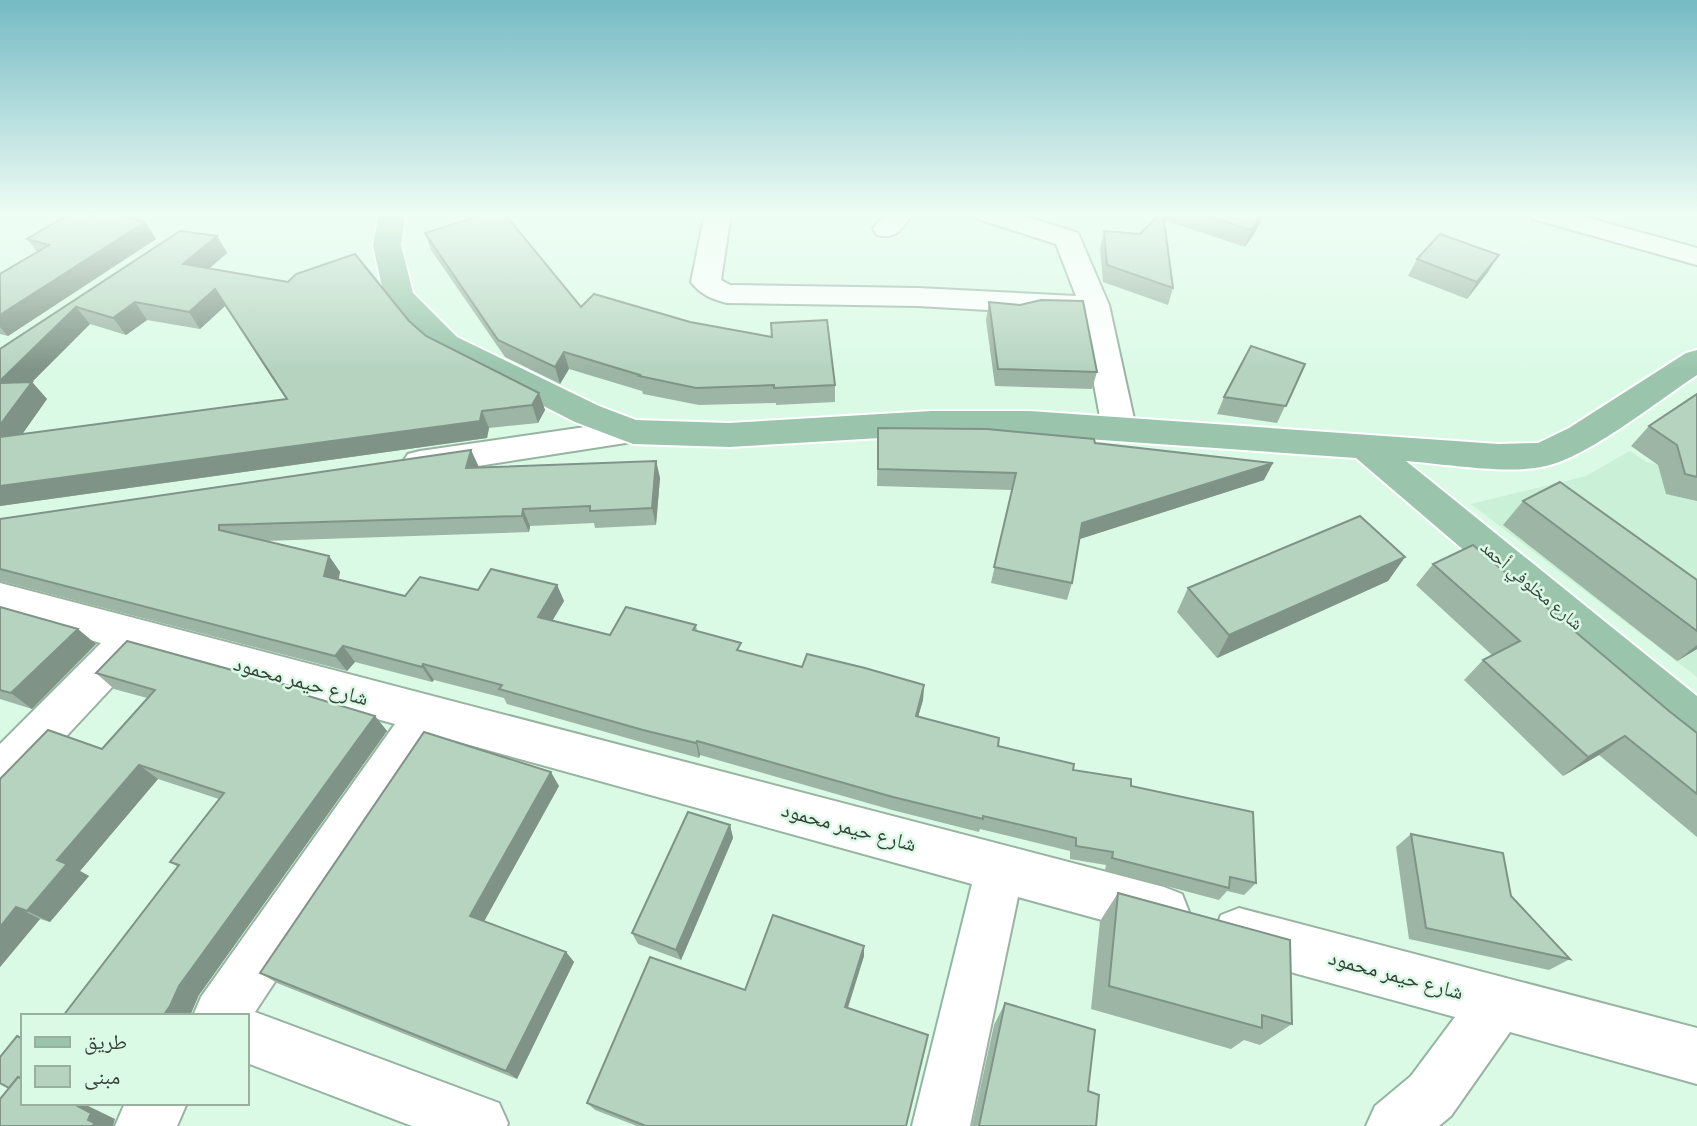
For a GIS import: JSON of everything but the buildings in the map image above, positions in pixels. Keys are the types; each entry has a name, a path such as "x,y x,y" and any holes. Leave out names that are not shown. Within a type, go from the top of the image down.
{"main road":[{"path":"392,266 399,296 446,344 587,414 633,432 729,435 931,423 1119,428 1498,457 1542,455 1581,436 1697,360"},
{"name":"شارع مخلوفي أحمد","path":"1367,448 1697,722"}],"street":[{"path":"709,266 706,282 715,290 727,294 918,297 1040,304 1094,304"},
{"path":"1079,266 1094,304 1119,428"},
{"path":"821,323 919,320 1002,313 1040,304"},
{"path":"386,468 633,432"},
{"name":"شارع حيمر محمود","path":"0,599 1697,1056"},
{"path":"0,775 134,636"},
{"path":"220,1014 427,715"},
{"path":"941,1126 1000,868"},
{"path":"1395,1126 1431,1096 1499,1003"},
{"path":"248,1036 479,1123 478,1126"},
{"path":"144,1126 158,1105"}],"shaded area":[{"path":"1630,451 1647,462 1697,473 1697,677 1471,504 1586,476"}]}
